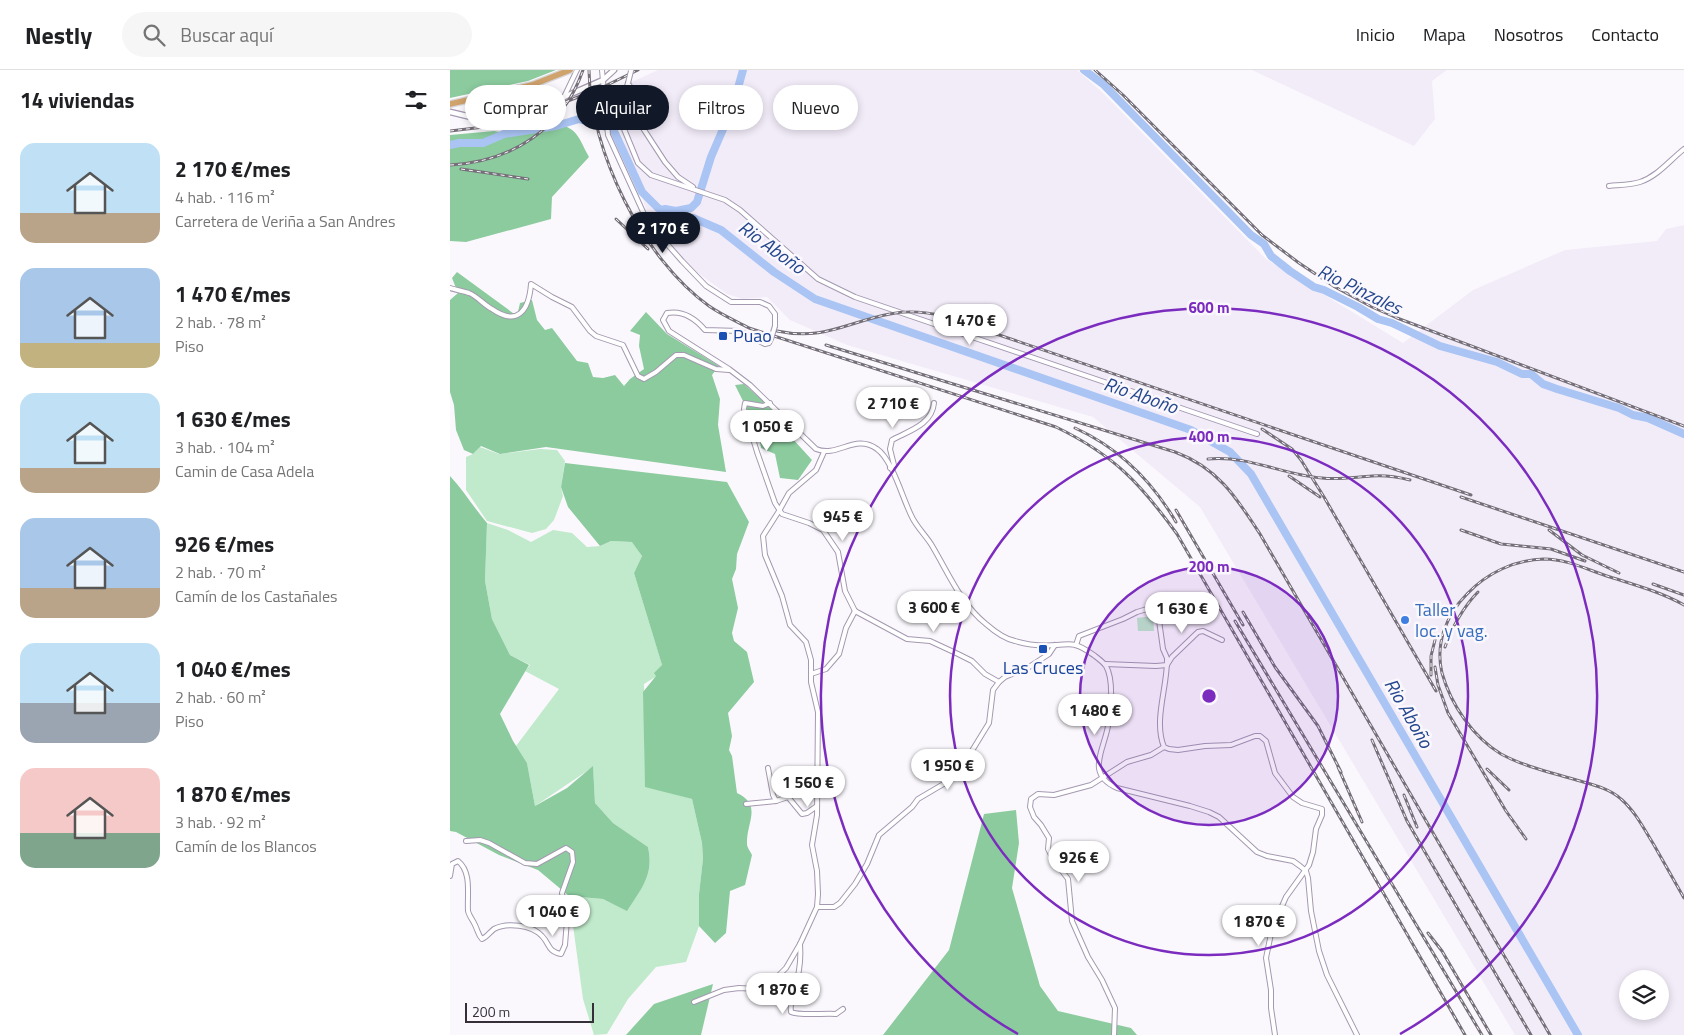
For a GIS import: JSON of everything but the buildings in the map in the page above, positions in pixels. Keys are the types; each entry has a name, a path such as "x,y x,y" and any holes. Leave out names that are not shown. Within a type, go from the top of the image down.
{"highway":[{"path":"450,104 532,84 570,70"}],"street":[{"path":"566,93 577,70"},
{"path":"602,70 608,135 644,214 652,227 682,262 706,286 732,302 760,302 766,304 775,314 775,326 771,340 765,344 740,331 705,330 697,321 676,311 667,313 663,320 669,331 731,370 770,403 816,449 831,452 852,444 871,445 882,453 913,518 970,610 986,625 1013,641 1076,645 1105,664 1110,674 1110,702 1108,727 1098,765 1107,784 1209,812 1219,818 1257,852 1293,861 1306,871 1319,951 1333,989 1357,1035"},
{"path":"566,96 603,80 614,70"},
{"path":"631,70 620,114 638,163 651,175 714,196 740,210 818,279 855,297 1256,434"},
{"path":"628,83 635,95 637,119 660,155 678,177 698,190"},
{"path":"450,112 465,116"},
{"path":"1609,186 1643,181 1663,168 1671,158 1684,149"},
{"path":"450,288 470,293 493,310 509,317 518,316 526,307 531,284 572,307 596,336 623,345 638,376 644,379 656,372 676,355 684,355 716,369 731,370"},
{"path":"770,403 763,406 745,403 744,409 757,452 779,511 782,514 823,530 838,552 845,591 855,611 906,639 930,641 958,654 972,661 985,674 999,682"},
{"path":"890,468 894,465 890,448 892,440 918,428 933,411 934,404"},
{"path":"694,1002 724,990 739,988 756,989 772,982 786,968 800,944 817,907 817,871 812,845 817,806 818,712 811,682 809,648 806,642 790,625 782,596 764,555 762,536 789,493 816,470 824,452"},
{"path":"1076,645 1079,636 1137,612 1157,606 1163,649 1167,658 1161,720 1161,740 1164,747 1178,750 1231,745 1255,736 1264,738 1276,773 1293,797 1322,808 1322,815 1316,829 1313,852 1306,871 1286,897 1272,928 1266,958 1271,990 1270,1008 1275,1035"},
{"path":"811,674 826,669 839,654 846,628 855,611"},
{"path":"1167,665 1172,657 1198,632 1203,631 1222,640"},
{"path":"817,907 834,907 840,903 855,884 867,864 879,835 912,807 918,799 952,778 962,767 989,723 993,690 999,682 1029,667 1049,654 1055,645"},
{"path":"1105,664 1167,665"},
{"path":"1114,1035 1114,1008 1072,921 1068,879 1048,849 1049,838 1034,817 1030,808 1031,799 1038,794 1054,795 1091,785 1127,762 1151,755 1164,747"},
{"path":"768,768 773,795 776,801"},
{"path":"746,804 776,801 788,797 802,814 817,806"},
{"path":"450,876 452,864 458,861 463,865 469,896 468,912 482,939 495,929 521,925 543,936 547,946 561,954 564,945 566,920 562,893 573,862 572,852 566,848 537,864 524,863 489,843 480,840 466,841"},
{"path":"800,944 801,957 792,999 792,1012 799,1015 836,1014 843,1009"}],"shaded area":[{"path":"658,70 1077,70 1103,93 1266,259 1403,343 1473,290 1565,250 1657,241 1666,229 1684,225 1684,1035 1515,1035 1200,507 1093,417 847,345 790,320 767,297 743,299 727,294 694,270 663,237 649,218 620,130 669,130 669,85 625,85"},
{"path":"1252,70 1447,70 1432,81 1435,119 1414,146"}],"green space":[{"path":"450,70 556,70 528,81 510,85 465,85 465,95 450,98"},
{"path":"566,126 568,127 576,134 589,157 552,197 551,219 466,242 450,241 450,135 494,131 522,135 535,130 566,130"},
{"path":"457,272 517,316 520,303 532,300 537,320 545,330 552,328 577,361 588,363 593,377 603,378 615,375 624,386 644,369 639,346 640,335 630,331 646,312 667,334 719,366 712,375 720,399 718,425 726,472 546,447 500,454 481,446 473,454 464,450 456,430 454,405 450,392 450,300 458,293 452,278"},
{"path":"744,384 773,410 777,418 776,425 791,437 812,460 798,480 780,478 775,454 761,448 758,431 735,385"},
{"path":"480,447 499,454 540,449 557,450 565,461 561,487 563,496 554,520 546,529 532,533 487,521 466,490 466,457 473,454"},
{"path":"565,463 727,482 749,522 737,554 736,569 732,579 738,608 732,633 734,641 747,652 754,682 728,713 732,736 729,750 732,756 737,793 745,798 751,809 747,844 752,855 745,885 730,891 726,933 715,943 699,926 699,894 703,859 702,843 692,799 645,787 643,692 656,676 654,673 662,665 634,573 642,556 632,542 611,541 600,546 568,507 561,487"},
{"path":"450,476 487,523 485,581 492,619 510,655 529,665 500,714 513,741 527,763 535,806 567,788 593,766 595,803 613,823 648,847 648,873 642,888 627,911 603,899 569,896 538,870 499,855 456,832 450,831"},
{"path":"487,523 508,530 531,542 553,530 572,533 587,547 600,546 611,541 633,542 642,556 634,573 662,665 657,676 644,684 645,786 692,799 702,843 703,859 699,894 699,926 686,962 656,967 628,999 607,1034 594,1035 583,999 569,896 603,899 627,910 642,888 648,873 648,847 613,823 595,803 593,767 535,806 527,763 516,746 559,689 525,671 530,665 510,655 492,619 485,581"},
{"path":"1153,616 1154,631 1138,631 1137,618"},
{"path":"1016,810 1019,843 1012,888 1040,986 1058,1011 1131,1028 1137,1035 883,1035 949,950 984,814"},
{"path":"713,984 701,1035 626,1035 654,1004"}],"waterway":[{"name":"Rio Pinzales","path":"665,209 676,211 691,208 697,202 711,157 733,106 743,70"},
{"name":"Rio Pinzales","path":"1084,70 1103,84 1251,235 1264,244 1271,256 1314,287 1324,290 1378,319 1392,323 1440,346 1497,362 1522,374 1531,374 1543,384 1619,408 1633,415 1648,418 1684,434"},
{"name":"Rio Aboño","path":"450,145 483,143 504,134 556,126 579,119 599,124 614,131 642,192 658,208 673,216 693,218 721,230 774,272 815,299 1191,430 1230,452 1251,474 1578,1035"}],"railway":[{"path":"450,165 494,157 514,149 532,138 548,125 562,109 574,91 583,70"},
{"path":"589,70 592,101 599,134 610,168 625,201 642,232 663,261 685,286 709,306 749,328 1056,427 1094,448 1138,485 1177,534 1465,1035"},
{"path":"450,131 509,124 601,88 638,70"},
{"path":"1095,70 1123,95 1262,235 1335,287 1397,318 1684,426"},
{"path":"461,169 528,179"},
{"path":"616,219 648,249"},
{"path":"777,331 808,334 822,332 875,317 903,312 943,316 1471,495"},
{"path":"826,345 1175,452 1203,466 1225,485 1260,534 1550,1035"},
{"path":"1075,428 1106,445 1133,467 1167,507 1176,522"},
{"path":"1262,429 1292,449 1301,460 1436,691"},
{"path":"1208,459 1251,462 1322,478 1341,479 1382,476 1410,480"},
{"path":"1289,476 1320,497"},
{"path":"1461,497 1684,572"},
{"path":"1176,510 1243,625"},
{"path":"1461,530 1501,544 1551,549 1585,561"},
{"path":"1549,530 1582,555 1619,573"},
{"path":"1684,605 1657,593 1569,563 1553,559 1522,562 1492,574 1467,594 1453,611 1448,621 1441,641 1440,651 1442,673 1451,697 1464,719 1481,739 1501,754 1518,762 1598,786 1616,795 1631,809 1639,820 1684,898"},
{"path":"1653,584 1684,595"},
{"path":"1445,647 1458,618 1478,592"},
{"path":"1243,612 1275,667 1318,726 1341,772"},
{"path":"1235,621 1482,1035"},
{"path":"1431,675 1431,656 1436,636"},
{"path":"1435,667 1438,685 1448,713 1506,811 1526,839"},
{"path":"1372,740 1407,821 1531,1035"},
{"path":"1338,767 1362,822"},
{"path":"1487,769 1509,790"},
{"path":"1404,795 1417,827"},
{"path":"1428,933 1442,951 1491,1035"}],"place":[{"name":"Puao","path":"723,336"},
{"name":"Taller loc. y vag.","path":"1405,620"},
{"name":"Las Cruces","path":"1043,649"}]}
